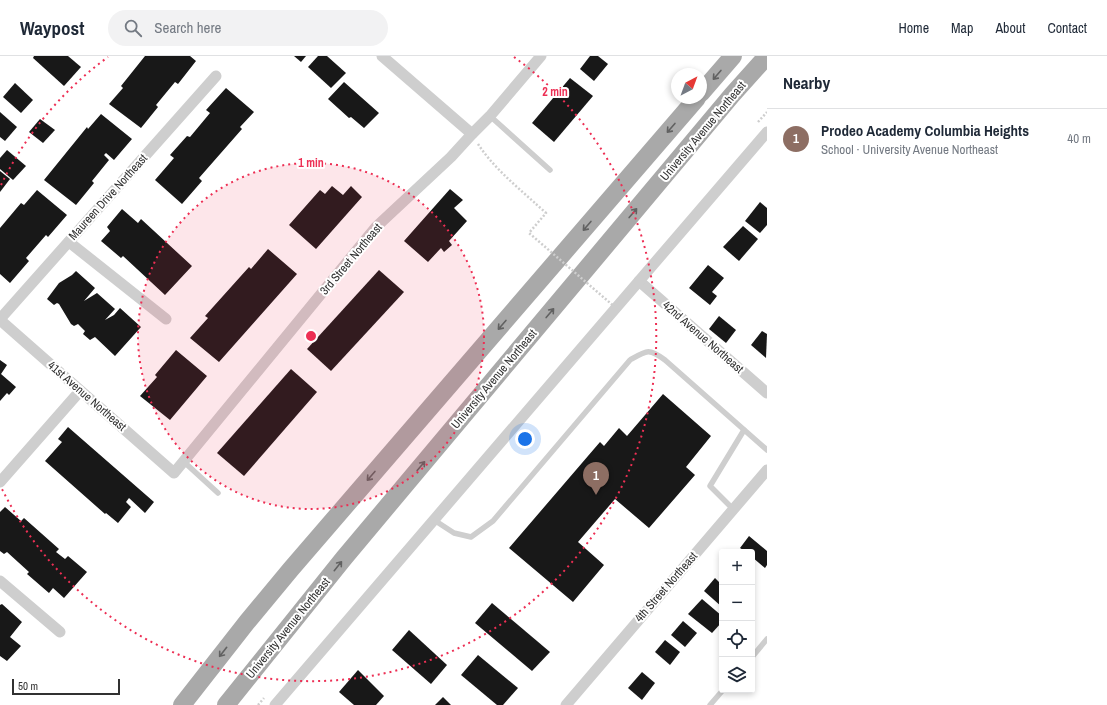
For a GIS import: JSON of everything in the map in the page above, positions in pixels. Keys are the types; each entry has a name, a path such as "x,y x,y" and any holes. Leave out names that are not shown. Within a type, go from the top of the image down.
{"main road":[{"path":"707,86 733,56"},
{"name":"University Avenue Northeast","path":"226,705 344,558 767,56"},
{"path":"182,705 247,622 291,570 692,104"}],"street":[{"path":"382,56 472,134"},
{"name":"3rd Street Northeast","path":"174,473 376,227 451,158 490,116 541,56"},
{"name":"Maureen Drive Northeast","path":"0,319 216,76"},
{"path":"275,705 767,132"},
{"path":"68,242 166,319"},
{"name":"42nd Avenue Northeast","path":"639,281 767,393"},
{"name":"41st Avenue Northeast","path":"0,319 174,473"},
{"path":"0,482 80,391"},
{"name":"4th Street Northeast","path":"566,705 767,470"},
{"path":"0,580 60,632"}],"lane":[{"path":"490,116 550,170"},
{"path":"434,520 454,533 471,538 483,530 493,521 630,360 644,352 654,352 665,360 767,450"},
{"path":"734,509 710,486 744,430"},
{"path":"183,461 218,493"},
{"path":"755,653 767,639"},
{"path":"710,705 720,693"}],"path":[{"path":"472,134 483,152 506,177 546,213 529,233 616,308"}],"building":[{"path":"34,56 68,56 81,67 64,86 33,58"},
{"path":"145,56 190,56 196,61 178,84 175,82 156,105 158,107 141,128 109,104 123,88 121,86"},
{"path":"294,56 306,56 301,62"},
{"path":"318,56 327,56 346,73 331,88 308,67"},
{"path":"590,56 598,56 608,64 594,81 580,69"},
{"path":"570,78 593,96 554,142 532,123"},
{"path":"344,82 379,113 364,128 351,117 349,118 328,99"},
{"path":"15,83 33,100 21,113 3,97"},
{"path":"226,88 254,112 240,127 242,129 199,178 202,181 182,204 155,180 174,158 170,155 187,136 190,137 210,113 206,110"},
{"path":"0,112 17,127 5,141 0,137"},
{"path":"101,114 132,139 114,160 106,153 104,155 109,160 92,181 94,183 76,205 44,180 87,127 88,129"},
{"path":"40,119 55,130 43,143 29,132"},
{"path":"7,150 26,166 13,180 0,169 0,158"},
{"path":"0,171 10,179 0,192"},
{"path":"332,186 343,195 351,186 362,197 316,249 289,225 320,190 325,194"},
{"path":"450,189 463,200 454,208 467,221 449,241 452,245 444,252 441,248 428,262 404,241"},
{"path":"37,190 67,215 48,237 46,235 26,258 29,261 10,283 0,274 0,228 21,203 24,205"},
{"path":"760,202 767,208 767,225 760,233 745,221"},
{"path":"122,209 138,223 141,219 192,266 165,295 123,256 121,258 101,241 110,231 107,227"},
{"path":"743,226 758,239 739,261 723,247"},
{"path":"268,249 297,274 219,362 190,338 208,318 205,316 249,267 251,269"},
{"path":"708,265 724,278 712,292 717,296 710,305 689,288"},
{"path":"379,270 404,292 331,371 307,349"},
{"path":"76,271 95,288 84,301 97,293 115,309 105,320 114,315 120,308 141,327 115,356 95,337 90,340 83,334 85,331 78,324 74,326 71,324 59,304 57,303 54,305 47,299 59,283"},
{"path":"719,316 736,330 726,343 709,329"},
{"path":"762,331 767,334 766,358 751,345"},
{"path":"176,350 207,376 170,420 140,396 157,377 155,375"},
{"path":"0,360 7,365 1,374 16,387 9,395 7,393 0,401"},
{"path":"291,369 317,392 244,476 217,453"},
{"path":"663,394 711,436 686,467 695,475 649,528 615,499 578,542 604,565 573,602 509,548 600,442 604,446 619,428 627,436"},
{"path":"68,427 154,502 145,513 129,498 126,502 131,507 118,523 106,513 105,514 45,461 62,442 58,439"},
{"path":"5,507 21,521 24,518 59,549 56,552 65,559 68,556 87,572 64,598 53,588 49,593 27,574 29,572 7,552 4,554 0,551 0,512"},
{"path":"749,536 767,551 767,565 765,568 755,560 755,549 740,548"},
{"path":"715,578 719,582 719,604 704,591"},
{"path":"702,599 719,613 719,625 712,633 688,614"},
{"path":"492,603 550,652 532,671 475,623"},
{"path":"2,604 22,622 10,637 21,646 7,661 0,656 0,605"},
{"path":"683,621 697,633 685,647 671,635"},
{"path":"409,630 447,665 431,684 392,650"},
{"path":"665,640 680,652 670,665 655,652"},
{"path":"478,655 518,688 503,705 497,705 461,675"},
{"path":"358,670 384,696 376,705 354,705 339,692"},
{"path":"642,672 655,683 642,700 628,688"},
{"path":"443,697 451,705 435,705"}],"place":[{"name":"Prodeo Academy Columbia Heights","path":"596,495"}]}
